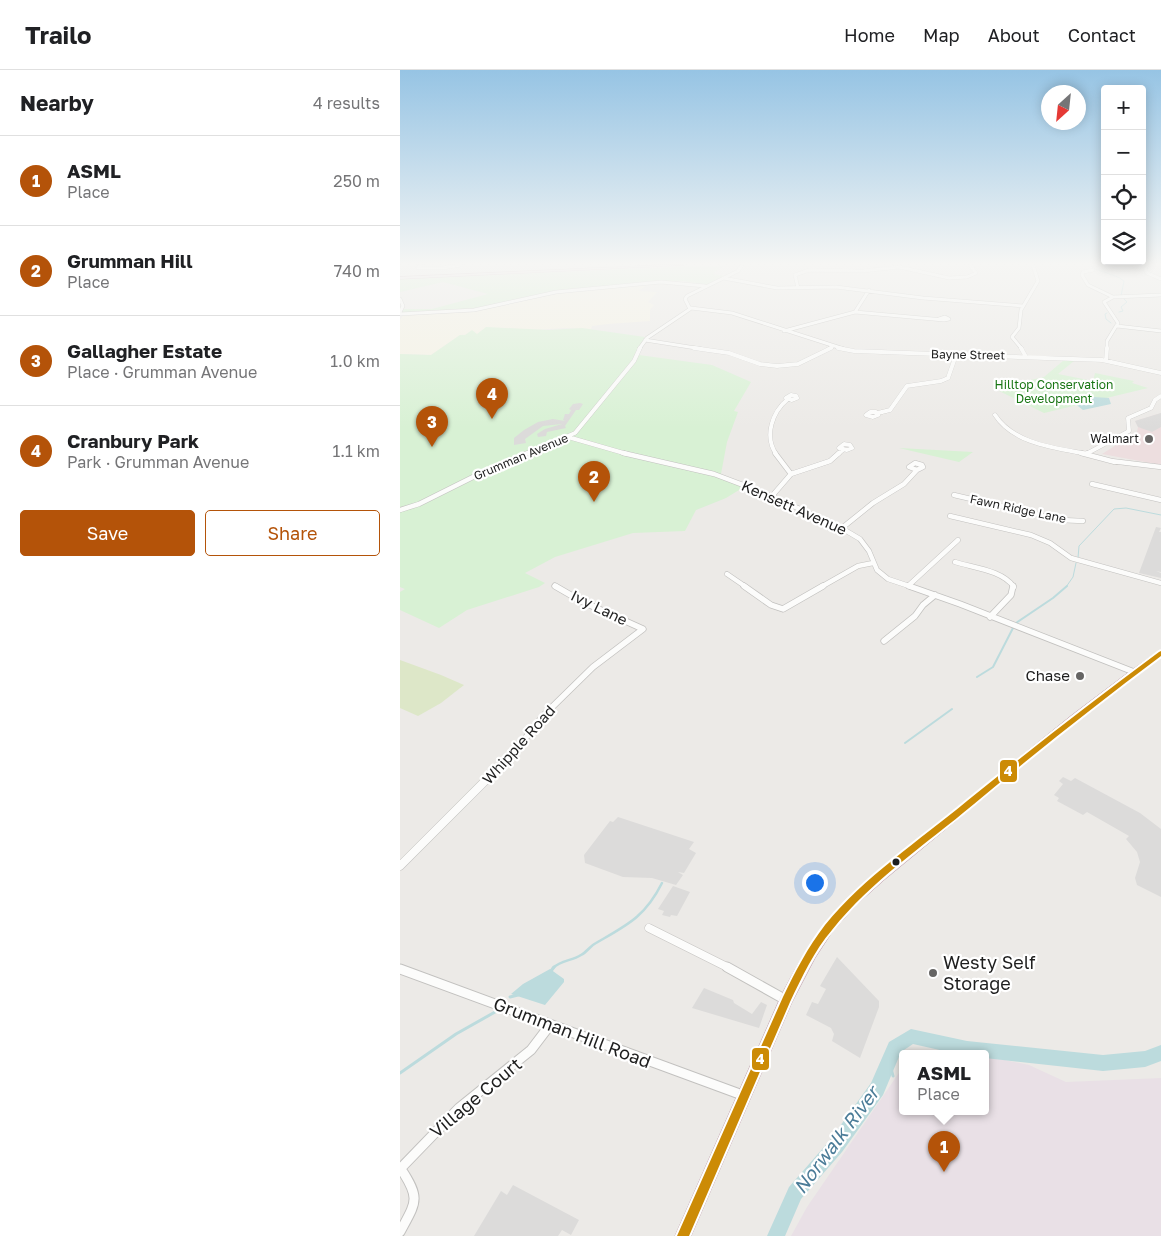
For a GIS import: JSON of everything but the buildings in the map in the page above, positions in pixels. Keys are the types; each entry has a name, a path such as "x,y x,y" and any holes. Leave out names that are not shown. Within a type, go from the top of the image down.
{"highway":[{"path":"683,1236 786,1000 805,962 828,927 847,906 1041,744 1161,653"}],"street":[{"name":"Grumman Avenue","path":"400,510 419,504 488,470 568,437 578,430 634,361 645,340 654,332 675,319"},
{"name":"Bayne Street","path":"751,319 832,347 875,353 956,354 1106,361 1161,373"},
{"path":"784,331 827,319"},
{"path":"1020,319 1019,328 1012,338 1024,351 1026,357"},
{"path":"1106,361 1107,341 1117,326 1117,319"},
{"path":"1117,326 1161,331"},
{"path":"645,340 732,354 760,364 778,366 798,364 832,347"},
{"path":"878,413 890,410 908,386 941,381 948,378 956,354"},
{"path":"1086,454 1129,431 1128,418 1151,408 1155,400 1161,396"},
{"path":"788,399 782,403 773,418 771,445 791,474"},
{"path":"995,415 1002,427 1018,436 1115,462 1161,467"},
{"name":"Kensett Avenue","path":"568,437 640,458 724,477 772,496 842,528 864,543 880,574 1134,672"},
{"path":"772,496 791,474 823,464 843,450"},
{"path":"842,528 875,502 902,486 918,470"},
{"path":"1092,484 1161,500"},
{"name":"Fawn Ridge Lane","path":"954,495 1062,520 1083,521"},
{"name":"Fawn Ridge Lane","path":"950,516 1031,535 1050,543 1071,558 1161,583"},
{"path":"908,586 958,540"},
{"path":"955,562 999,576 1014,587 1011,595 990,617"},
{"path":"727,574 771,605 783,609 858,566 873,563"},
{"name":"Ivy Lane","path":"555,586 588,604 643,629"},
{"path":"884,641 915,616 935,594"},
{"name":"Whipple Road","path":"400,866 502,766 544,715 604,657 643,629"},
{"path":"649,928 718,962 786,1000"},
{"name":"Grumman Hill Road","path":"400,969 745,1096"},
{"name":"Village Court","path":"400,1232 414,1207 416,1195 414,1187 400,1169 460,1107 529,1054 540,1042 550,1025"}],"shaded area":[{"path":"650,319 650,321 592,326 591,329 564,328 460,335 431,355 400,354 400,320"},
{"path":"573,404 583,404 579,410 576,410 565,426 566,428 547,432 546,436 538,437 537,434 545,429 562,424 543,426 525,439 526,443 514,445 514,438 524,430 538,422 553,419 565,421 563,420 565,414 569,414 571,410 569,409"},
{"path":"1161,413 1161,465 1102,454 1137,432 1138,427 1135,421"},
{"path":"1161,413 1161,427 1152,432 1138,427 1135,421"},
{"path":"1156,527 1161,528 1159,532 1161,532 1161,572 1156,571 1161,573 1161,578 1139,573"},
{"path":"1063,777 1071,781 1075,778 1140,813 1161,829 1161,897 1137,885 1135,878 1140,862 1137,852 1126,839 1129,836 1087,812 1083,815 1057,801 1059,798 1054,795 1063,784 1059,781"},
{"path":"618,817 694,842 689,849 696,853 684,873 678,872 683,875 676,885 652,878 623,877 585,863 584,855 610,821 613,822"},
{"path":"673,886 690,892 677,916 671,915 670,917 662,915 664,911 658,909"},
{"path":"837,957 879,1001 879,1007 860,1058 832,1041 834,1034 831,1028 806,1015 812,1002 818,1004 826,989 820,986"},
{"path":"704,988 733,1000 734,1003 752,1014 761,1002 767,1005 759,1028 692,1008"},
{"path":"989,1057 1029,1065 1066,1082 1161,1078 1161,1236 791,1236 807,1207 899,1073 899,1115 989,1115"},
{"path":"513,1185 579,1220 571,1235 562,1230 558,1236 474,1236 501,1191 507,1195"}],"green space":[{"path":"486,327 549,330 582,328 645,337 633,359 587,416 639,355 712,365 751,382 734,411 738,412 727,442 721,474 643,457 709,474 744,487 726,498 696,510 685,531 633,533 555,557 525,573 545,583 539,587 467,610 439,628 400,610 400,592 405,589 400,587 400,511 423,501 400,508 400,354 431,355 460,335 465,335 472,330 477,334"},
{"name":"Hilltop Conservation Development","path":"1064,360 1074,361 1058,374 1093,381 1095,373 1134,381 1132,383 1148,388 1044,413 999,391 1012,384 1044,377"},
{"path":"899,448 973,452 959,462"},
{"path":"400,660 464,685 441,703 418,716 400,708"}],"water":[{"path":"1109,398 1111,404 1083,410 1074,403 1076,399"},
{"path":"550,969 564,979 564,982 545,1005 511,994 523,984"}],"waterway":[{"path":"1107,319 1111,323"},
{"path":"1078,558 1079,546 1114,509 1126,508 1161,515"},
{"path":"1066,587 1073,577 1076,563"},
{"path":"1016,623 1066,587"},
{"path":"977,677 993,667 1013,628"},
{"path":"905,743 952,709"},
{"path":"554,967 559,963 583,954 594,944 634,919 649,904 662,883"},
{"path":"551,971 554,967"},
{"path":"510,997 518,995"},
{"path":"400,1073 456,1034 495,1012"},
{"name":"Norwalk River","path":"776,1236 795,1193 836,1146 877,1089 895,1047 911,1036 977,1050"},
{"name":"Norwalk River","path":"989,1051 1103,1063 1145,1059 1161,1053"},
{"path":"889,1060 893,1076"}],"transit line":[{"name":"4","path":"683,1236 786,1000 805,963 828,928 843,910 896,862 1064,726 1161,653"}],"place":[{"name":"Cranbury Park","path":"492,419"},
{"name":"Walmart","path":"1149,439"},
{"name":"Gallagher Estate","path":"432,447"},
{"name":"Grumman Hill","path":"594,502"},
{"name":"Chase","path":"1080,676"},
{"name":"Westy Self Storage","path":"933,973"},
{"name":"ASML","path":"944,1172"}]}
